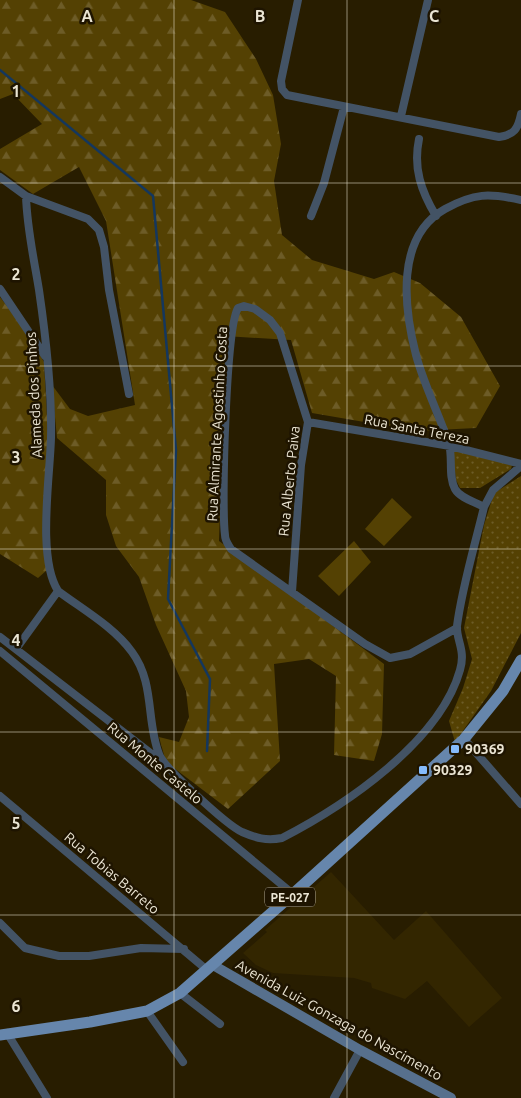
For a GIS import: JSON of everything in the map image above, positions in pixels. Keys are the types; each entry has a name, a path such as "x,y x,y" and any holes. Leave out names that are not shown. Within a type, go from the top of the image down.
{"main road":[{"name":"PE-027","path":"4,1034 90,1022 147,1011 180,993 293,894 464,739 503,691 521,660"},
{"name":"Avenida Luiz Gonzaga do Nascimento","path":"210,968 451,1098"}],"street":[{"path":"298,0 282,89 294,97 401,116 499,137 513,133 518,128 521,114"},
{"path":"401,116 428,0"},
{"path":"311,216 324,182 344,107"},
{"path":"419,140 416,165 419,180 425,198 436,216"},
{"path":"0,178 26,196 88,219 99,230 103,242 109,290 129,394"},
{"path":"484,507 462,496 455,488 450,446 416,356 409,314 410,256 422,232 436,216 466,198 492,194 521,200"},
{"name":"Alameda dos Pinhos","path":"26,196 30,244 39,291 51,436 47,502 48,558 52,582 58,591"},
{"path":"0,289 46,359"},
{"name":"Rua Alberto Paiva","path":"244,306 256,309 270,320 280,333 308,422 301,465 292,592"},
{"name":"Rua Almirante Agostinho Costa","path":"244,306 238,308 235,313 230,347 224,482 225,538 231,549 365,644 390,658 410,654 457,628"},
{"name":"Rua Santa Tereza","path":"308,422 450,446 521,465"},
{"path":"0,637 164,764 239,830 267,841 282,838 350,798 419,739 437,717 460,670 463,656 457,628 484,507 493,490 521,465"},
{"path":"16,649 58,591 114,634 132,652 150,698 156,745 164,764"},
{"name":"Rua Monte Castelo","path":"0,651 293,894"},
{"path":"464,739 521,804"},
{"name":"Rua Tobias Barreto","path":"0,796 184,949 210,968"},
{"path":"0,923 26,948 52,955 89,956 141,948 184,949"},
{"path":"180,993 220,1024"},
{"path":"147,1011 183,1062"},
{"path":"4,1034 47,1098"},
{"path":"334,1098 360,1050"}],"shaded area":[{"path":"331,872 394,940 426,911 502,998 469,1027 427,981 405,999 372,988 371,983 354,978 273,973 256,965 243,953 267,932 265,930"}],"green space":[{"path":"0,0 191,0 225,12 256,59 273,95 281,144 274,181 282,235 312,260 374,279 394,272 420,283 461,317 500,386 476,428 417,431 312,413 291,340 225,336 219,541 384,664 382,734 374,761 334,755 336,676 309,659 274,664 280,761 228,809 166,762 159,737 179,742 189,717 186,691 156,625 139,577 116,546 106,515 106,480 57,438 52,385 70,409 88,416 135,405 106,221 79,167 33,194 0,170 0,149 42,124 13,94 0,99"},
{"path":"0,297 23,327 44,362 48,436 47,570 38,578 0,554"},
{"path":"452,448 512,465 511,469 480,488 460,488 456,480"},
{"path":"521,476 521,633 491,691 455,742 449,721 463,688 472,659 464,628 484,525 494,493"},
{"path":"392,498 412,517 384,546 365,529"},
{"path":"354,541 371,562 339,596 318,576"}],"waterway":[{"path":"0,70 153,196 176,450 168,599 210,679 207,751"}],"place":[{"name":"90369","path":"455,749"},
{"name":"90329","path":"423,770"}]}
